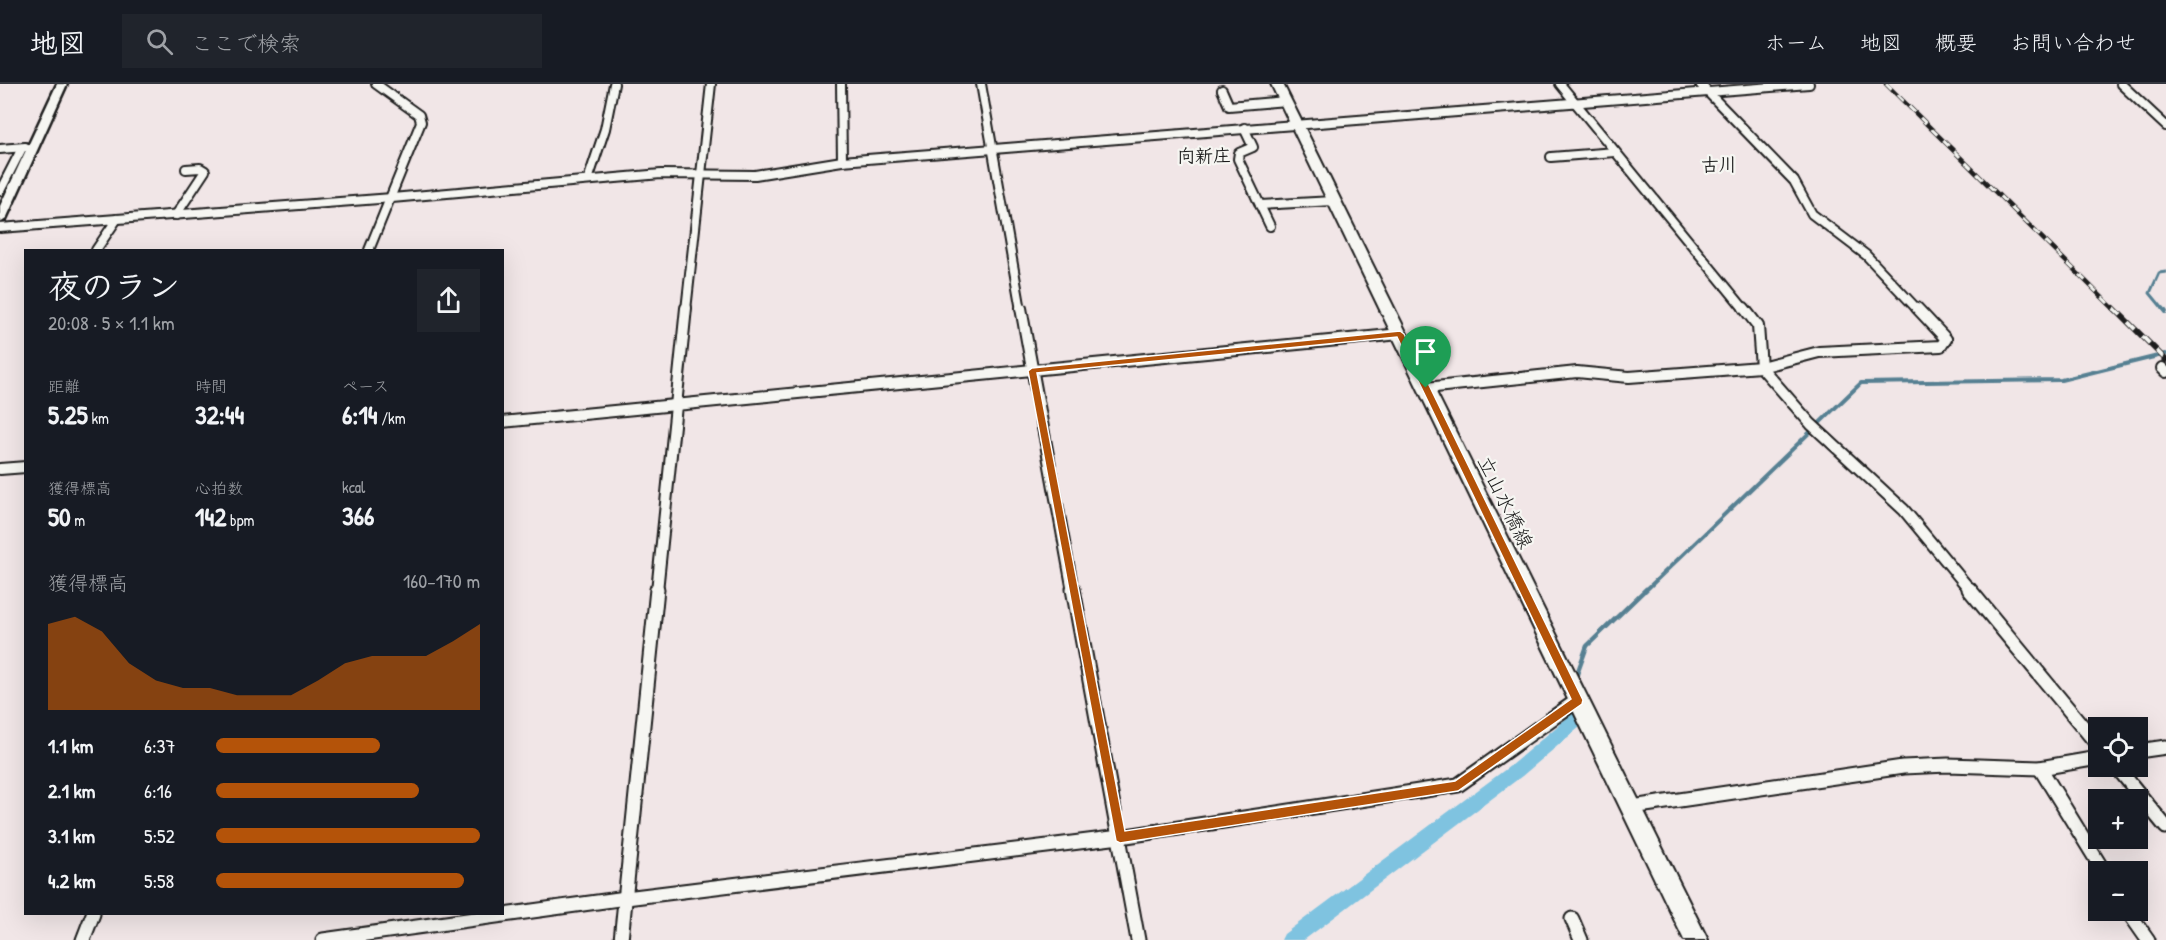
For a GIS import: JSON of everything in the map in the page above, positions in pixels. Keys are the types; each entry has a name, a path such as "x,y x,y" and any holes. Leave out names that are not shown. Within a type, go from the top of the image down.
{"main road":[{"path":"0,219 62,84"},
{"name":"立山水橋線","path":"1277,84 1696,940"}],"street":[{"path":"369,249 421,122 418,115 376,84"},
{"path":"588,180 605,129 614,84"},
{"path":"621,940 675,405 711,84"},
{"path":"841,84 842,161"},
{"path":"981,84 1138,940"},
{"path":"1560,84 1758,326 1761,367 1811,424 1904,510 2088,733"},
{"path":"1426,388 1577,372 1629,377 1761,367 1819,352 1941,346 1946,339 1866,255 1812,214 1794,182 1700,84"},
{"path":"0,228 392,198 588,180 700,173 755,175 842,161 1809,84"},
{"path":"2121,84 2166,126"},
{"path":"1222,90 1229,106 1286,101"},
{"path":"1244,128 1253,147 1239,153 1238,159 1270,226"},
{"path":"0,149 34,146"},
{"path":"0,191 22,148"},
{"path":"1551,157 1615,152"},
{"path":"176,215 205,171 200,168 186,169"},
{"path":"1260,205 1334,201"},
{"path":"97,249 117,219"},
{"path":"504,422 1400,334"},
{"path":"0,469 24,466"},
{"path":"504,915 1120,837 1458,785 1578,700"},
{"path":"2148,750 2166,747"},
{"path":"1632,807 1903,767 1948,765 2040,768 2088,760"},
{"path":"2040,768 2097,861"},
{"path":"2125,777 2166,827"},
{"path":"82,940 93,915"},
{"path":"323,940 503,915"},
{"path":"1572,919 1581,940"},
{"path":"2135,921 2148,940"}],"waterway":[{"path":"2164,310 2150,293 2159,273 2166,272"},
{"path":"2163,308 2166,312"},
{"path":"1645,591 1861,383 2061,380 2166,354"},
{"path":"1577,674 1587,646 1646,589"},
{"path":"1290,940 1516,771 1575,721 1575,714"}],"railway":[{"path":"1886,84 2115,310"},
{"path":"2114,308 2166,360"}],"district":[{"name":"向新庄","path":"1204,155"},
{"name":"古川","path":"1719,164"}],"route":[{"path":"1400,334 1426,388 1578,700 1458,785 1120,837 1032,371 1400,334"}]}
